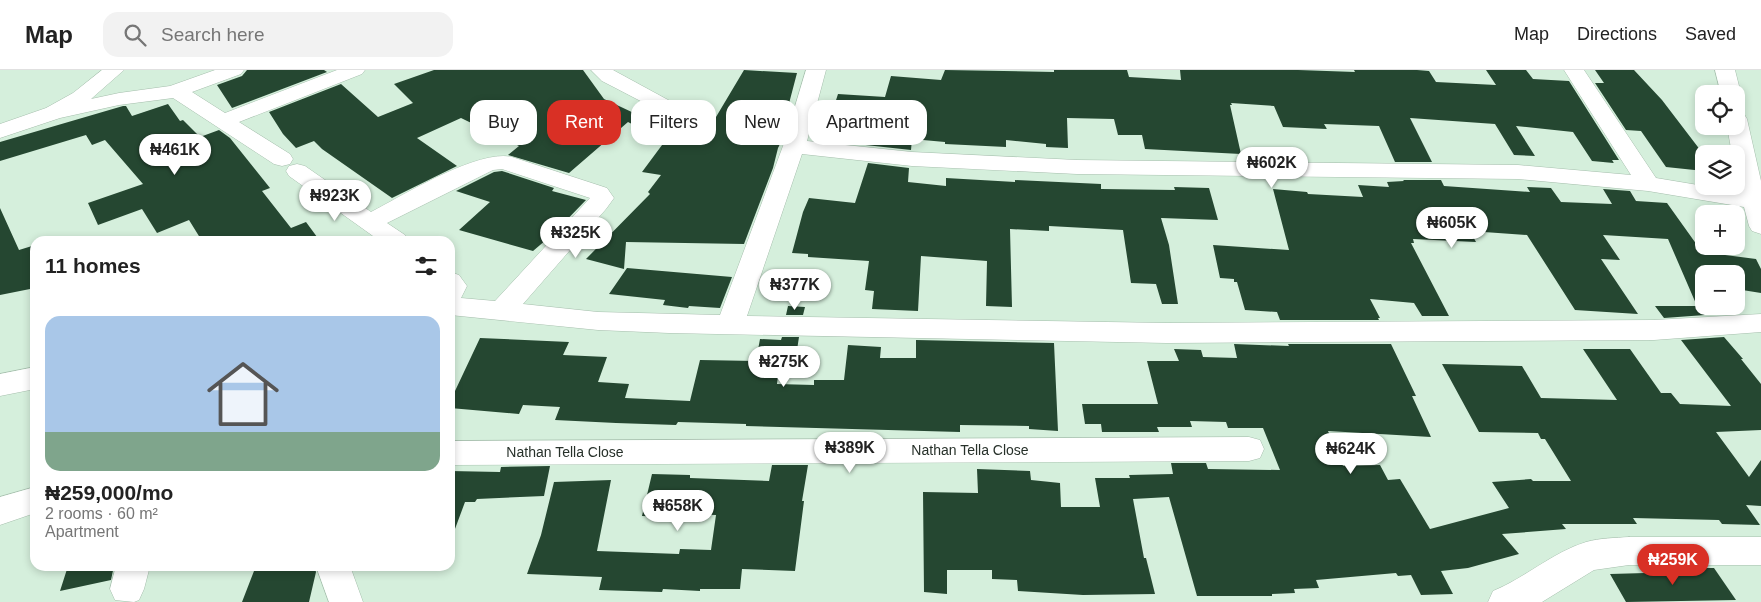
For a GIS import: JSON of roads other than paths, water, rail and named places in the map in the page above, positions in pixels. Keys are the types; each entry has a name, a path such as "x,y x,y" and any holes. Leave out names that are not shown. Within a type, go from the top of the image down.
{"street":[{"path":"54,113 80,97 114,70"},
{"path":"0,131 54,113 119,99 173,92 234,70"},
{"path":"222,121 355,70"},
{"path":"730,326 794,146 816,70"},
{"path":"1574,70 1648,184"},
{"path":"1725,70 1728,85"},
{"path":"612,72 655,100"},
{"path":"173,92 182,94 289,165 388,236"},
{"path":"1739,135 1761,226"},
{"path":"794,146 912,159 1077,168 1518,172 1648,184 1754,202"},
{"path":"369,223 475,168 490,163 504,162 600,193 602,198 598,204 501,312"},
{"path":"455,307 598,321 730,326 1167,333 1654,330 1761,322"},
{"path":"0,385 30,379"},
{"name":"Nathan Tella Close","path":"455,453 1249,449"},
{"path":"0,511 30,502"},
{"path":"1505,602 1525,594 1588,556 1630,550 1761,551"},
{"path":"335,571 346,602"}]}
